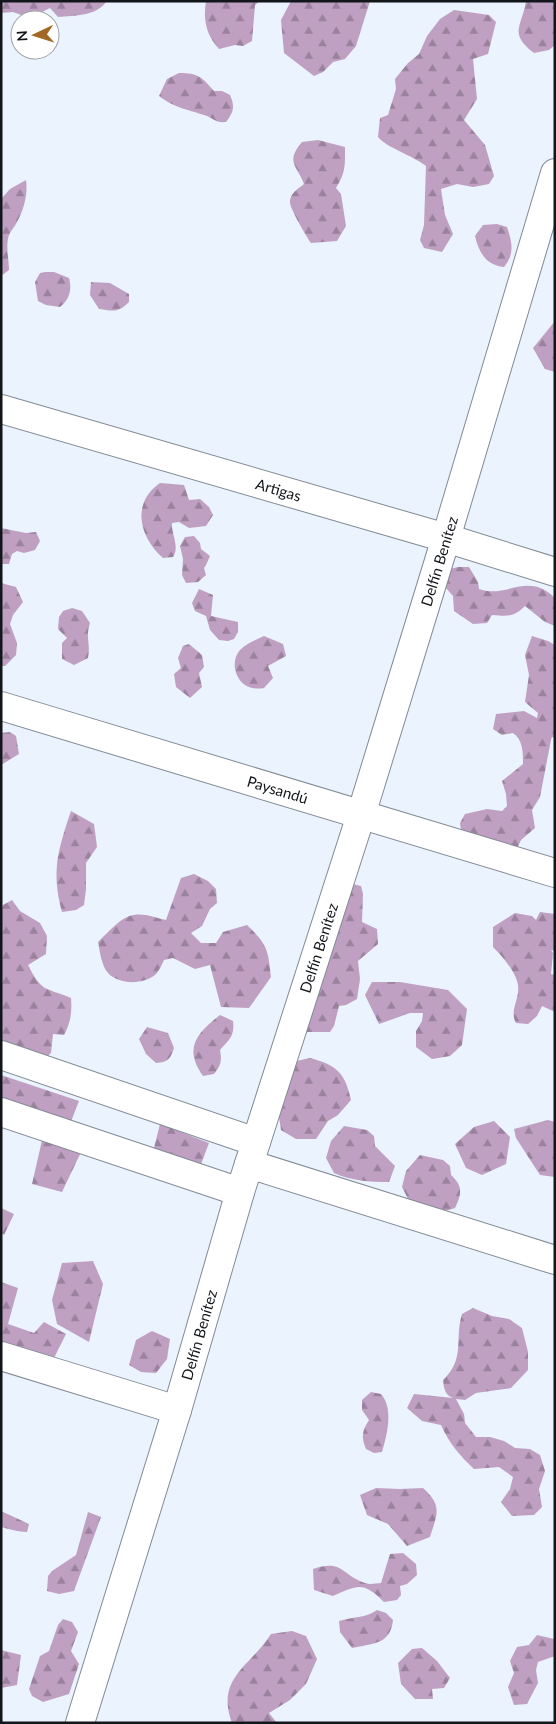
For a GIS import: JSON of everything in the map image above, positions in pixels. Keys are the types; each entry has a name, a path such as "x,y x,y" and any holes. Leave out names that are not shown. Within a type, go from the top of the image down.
{"street":[{"name":"Delfín Benítez","path":"80,1723 178,1410 240,1192 361,815 446,538 555,173"},
{"name":"Artigas","path":"1,409 446,538 555,572"},
{"name":"Paysandú","path":"1,706 555,873"},
{"path":"1,1054 253,1153 555,1260"},
{"path":"1,1112 240,1192"},
{"path":"1,1356 178,1410"}],"green space":[{"path":"1,1 107,1 97,10 85,14 60,17 60,10 52,10 50,8 46,10 10,10 10,12 1,13"},
{"path":"206,1 260,1 255,5 252,41 243,46 235,45 219,49 208,33 205,15"},
{"path":"291,1 370,1 356,46 345,59 333,62 323,72 314,76 284,53 281,20"},
{"path":"526,1 555,1 555,45 549,50 534,53 521,40 519,29"},
{"path":"454,10 489,15 496,22 488,54 473,59 477,99 464,120 485,145 494,176 489,184 473,187 457,184 441,189 445,215 453,234 442,252 424,248 420,240 424,225 426,166 387,145 378,137 380,118 388,115 396,89 395,79 408,63 419,54 427,36 440,19"},
{"path":"179,73 195,75 203,79 214,91 222,91 230,95 233,109 226,122 216,121 207,116 181,108 159,96 167,79"},
{"path":"318,140 345,147 344,168 336,188 341,194 346,226 337,241 311,243 293,211 290,200 294,192 304,184 294,163 294,154 302,142"},
{"path":"26,180 26,196 23,207 8,239 9,270 1,276 1,199 10,189"},
{"path":"497,224 507,227 512,248 510,257 504,267 492,264 484,257 475,236 483,225"},
{"path":"54,272 69,278 69,294 66,301 60,307 46,305 38,301 35,282 40,273"},
{"path":"91,282 110,283 129,294 129,302 122,308 115,310 99,309 90,295"},
{"path":"555,321 555,372 545,369 533,348"},
{"path":"160,483 184,485 189,500 200,499 209,507 213,515 206,526 189,528 179,522 172,523 176,549 173,557 163,558 155,550 148,540 142,520 145,500"},
{"path":"1,528 26,533 36,532 40,541 35,550 24,553 17,551 12,554 9,564 1,564"},
{"path":"194,536 200,543 201,549 210,556 204,568 206,575 198,582 186,583 182,575 183,559 180,546 185,537"},
{"path":"469,567 478,582 479,589 499,591 526,586 545,590 555,598 555,626 545,622 525,606 521,610 506,616 492,615 487,623 473,624 454,611 453,596 445,587 450,569"},
{"path":"1,583 16,587 23,602 13,615 10,624 17,643 16,655 5,666 1,666"},
{"path":"199,589 213,595 211,616 238,622 238,632 234,639 228,641 219,640 210,630 206,616 195,611 192,603"},
{"path":"72,608 82,611 90,623 88,658 74,665 62,659 62,643 67,638 58,629 59,617 63,611"},
{"path":"264,636 283,644 286,656 268,666 273,678 264,688 257,689 245,685 238,678 235,659 240,650"},
{"path":"532,636 555,645 555,738 552,737 551,740 540,797 532,810 535,828 521,840 516,851 461,830 460,823 465,814 487,809 502,811 507,806 502,781 523,764 522,747 519,739 513,733 502,735 493,729 496,714 524,711 537,718 538,713 525,702 529,675 525,655"},
{"path":"189,644 202,655 204,667 199,673 202,687 190,698 176,687 174,674 181,668 178,658 183,646"},
{"path":"10,732 16,736 19,754 1,765 1,733"},
{"path":"71,811 94,824 97,847 86,863 84,905 76,910 62,912 57,872 60,849"},
{"path":"194,874 208,881 216,889 217,903 210,909 202,926 191,933 201,943 216,943 223,932 247,925 266,948 271,977 249,1008 221,1007 210,965 195,969 173,958 164,960 157,973 151,978 138,982 118,980 108,973 104,966 98,942 119,922 129,916 142,915 166,920 181,878"},
{"path":"348,883 361,886 363,894 362,922 377,929 378,944 358,961 360,979 357,999 346,1005 339,1006 334,1026 330,1032 306,1032 305,1016 324,976 330,957 330,903"},
{"path":"12,900 20,911 40,923 47,936 46,954 28,965 33,974 45,988 71,998 70,1017 64,1035 53,1034 51,1053 33,1069 1,1063 1,906"},
{"path":"540,912 555,914 555,951 551,950 553,953 551,974 555,975 555,1012 542,1006 537,1016 528,1024 516,1023 514,1009 518,995 517,980 512,970 493,947 493,927 515,913 532,916 536,920"},
{"path":"372,982 400,982 448,990 467,1009 462,1045 450,1056 432,1059 416,1047 416,1031 422,1021 423,1013 410,1013 379,1024 365,995"},
{"path":"220,1015 233,1021 232,1034 220,1050 220,1063 214,1074 203,1076 194,1057 195,1042 205,1028"},
{"path":"147,1027 168,1033 174,1048 166,1061 156,1063 146,1054 139,1039"},
{"path":"310,1058 327,1064 338,1071 346,1083 351,1100 338,1115 328,1121 316,1139 296,1139 281,1130 277,1105 292,1062"},
{"path":"1,1075 79,1101 70,1124 1,1100"},
{"path":"548,1120 555,1122 555,1177 540,1175 516,1138 514,1129"},
{"path":"494,1121 510,1137 506,1164 482,1175 466,1168 455,1144 474,1127"},
{"path":"160,1124 209,1143 200,1167 153,1152"},
{"path":"344,1126 367,1130 374,1136 375,1146 395,1166 389,1182 347,1178 334,1173 326,1158 331,1141"},
{"path":"43,1136 83,1148 62,1192 32,1184"},
{"path":"420,1155 443,1160 450,1166 451,1175 458,1183 460,1190 455,1208 442,1212 410,1203 402,1187 406,1171"},
{"path":"1,1208 14,1214 4,1235 1,1233"},
{"path":"93,1261 103,1284 89,1342 57,1324 52,1300 62,1263"},
{"path":"1,1282 18,1288 8,1324 34,1333 44,1322 66,1334 52,1362 1,1346"},
{"path":"473,1308 492,1316 509,1319 522,1328 528,1352 528,1370 511,1388 476,1393 465,1400 456,1399 464,1414 465,1423 476,1437 490,1437 504,1441 515,1448 530,1449 540,1455 545,1471 539,1489 542,1507 534,1515 512,1516 501,1502 510,1489 513,1477 499,1467 474,1469 455,1449 441,1425 422,1421 407,1408 414,1394 453,1398 445,1391 443,1380 455,1364 462,1314"},
{"path":"152,1331 170,1339 167,1359 156,1373 141,1372 129,1365 136,1340"},
{"path":"371,1392 381,1394 385,1400 388,1414 387,1430 382,1452 374,1453 366,1449 363,1441 365,1427 369,1420 362,1410 362,1400"},
{"path":"376,1488 423,1488 434,1500 437,1511 430,1537 407,1546 388,1524 367,1515 360,1495"},
{"path":"1,1511 29,1524 27,1532 1,1527"},
{"path":"88,1512 101,1517 74,1591 59,1594 47,1591 48,1576 52,1571 76,1555"},
{"path":"403,1553 416,1564 417,1575 407,1584 400,1586 401,1595 397,1600 384,1602 371,1591 360,1587 349,1589 333,1596 314,1590 313,1569 323,1566 336,1567 365,1583 381,1583 390,1554"},
{"path":"377,1610 386,1613 393,1620 385,1639 374,1644 352,1648 340,1632 339,1621 364,1616"},
{"path":"63,1619 72,1622 78,1632 71,1651 79,1664 69,1694 43,1702 32,1696 29,1689 40,1656 49,1651 58,1625"},
{"path":"292,1631 306,1636 317,1659 306,1684 290,1700 269,1713 277,1723 232,1723 228,1708 228,1695 238,1674 271,1634"},
{"path":"537,1635 554,1639 555,1656 538,1662 536,1670 538,1683 527,1704 514,1705 508,1687 514,1673 510,1661 517,1647 529,1645"},
{"path":"422,1648 437,1661 450,1678 444,1688 432,1689 433,1699 415,1699 401,1684 398,1663 412,1649"},
{"path":"1,1650 21,1655 17,1685 1,1688"}]}
